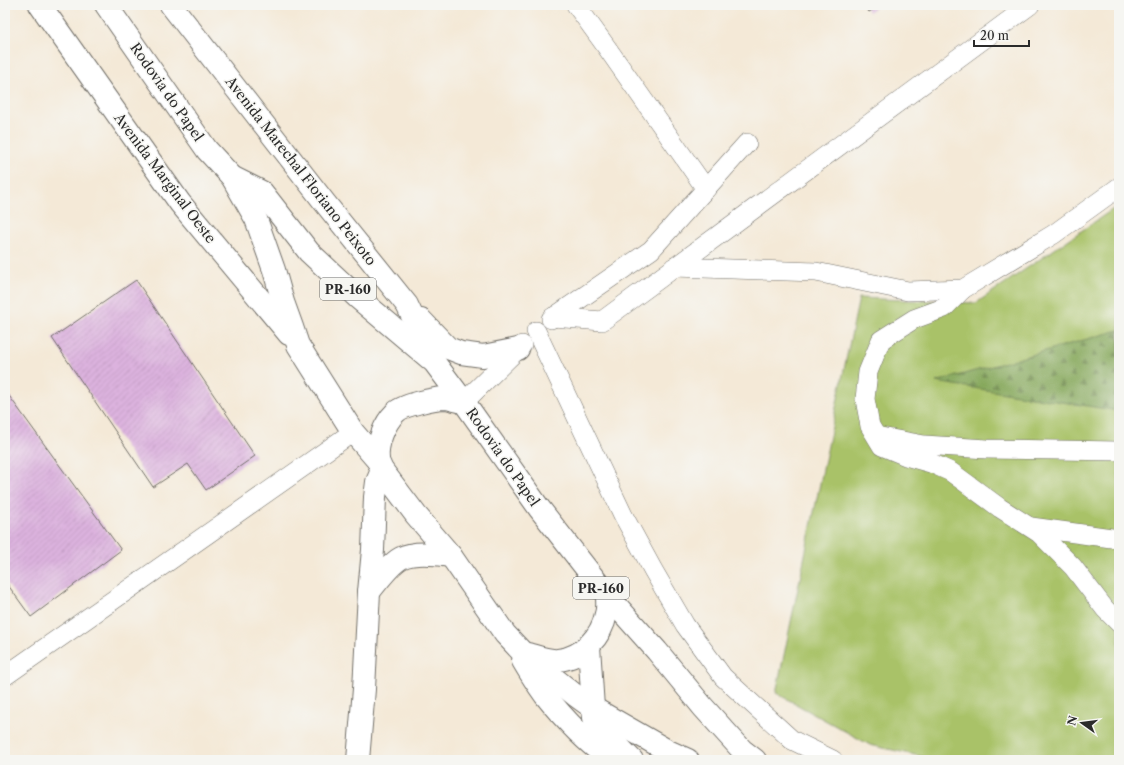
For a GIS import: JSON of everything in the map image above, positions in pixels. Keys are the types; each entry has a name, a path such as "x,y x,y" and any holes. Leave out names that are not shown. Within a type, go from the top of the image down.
{"main road":[{"name":"Avenida Marginal Oeste","path":"40,5 180,203 298,345"},
{"name":"Rodovia do Papel","path":"106,5 207,150 232,177 256,219 274,270 282,302 298,345 354,432 416,515 451,556 504,634 523,653 593,708 668,751 688,760"},
{"name":"Avenida Marechal Floriano Peixoto","path":"171,5 320,197 407,305 434,362"},
{"name":"Rodovia do Papel","path":"232,177 262,192 309,252 357,298 434,362 539,508 607,595 657,651 703,707 742,750 755,760"},
{"path":"407,305 448,348 461,353 482,356 518,349"},
{"path":"358,760 364,690 375,497 380,466 377,452 379,443 385,425 396,411 418,402 444,398 464,402"},
{"path":"369,592 388,569 402,557 414,554 451,556"},
{"name":"PR-160","path":"523,653 547,660 558,660 570,658 582,652 598,635 606,614 607,595"},
{"path":"504,634 545,695 594,748 611,760"},
{"path":"589,646 594,718 601,728 632,760"}],"street":[{"path":"576,5 706,189"},
{"path":"554,317 602,321 1030,5"},
{"path":"464,402 536,331 651,250 747,143"},
{"path":"1119,187 1054,234 963,289 944,308 914,319 881,340 868,372 866,399 870,426 882,446 906,456 931,463 951,472 1000,508 1039,533 1073,567 1105,609 1119,624"},
{"path":"674,267 816,272 908,291 963,289"},
{"path":"536,331 623,515 685,625 724,677 792,740 833,760"},
{"path":"5,676 354,432"},
{"path":"876,436 924,445 995,449 1119,451"},
{"path":"1029,527 1119,539"}],"green space":[{"path":"1119,205 1119,760 937,760 870,745 776,693 859,298 976,303"},
{"path":"1119,330 1119,411 936,382"}],"building":[{"path":"864,5 880,5 869,12"},
{"path":"136,280 255,456 206,490 188,464 153,487 52,338"},
{"path":"7,393 121,550 31,617 5,581 5,394"}]}
